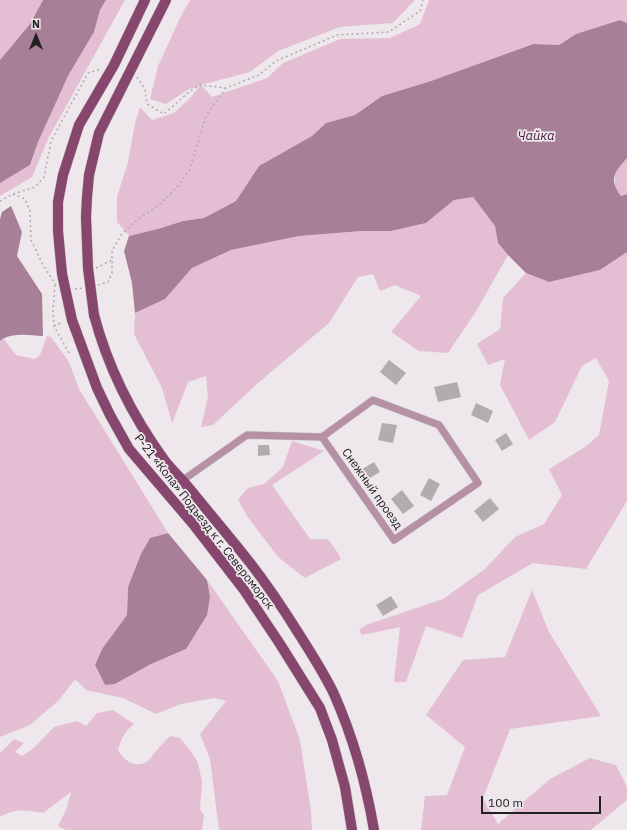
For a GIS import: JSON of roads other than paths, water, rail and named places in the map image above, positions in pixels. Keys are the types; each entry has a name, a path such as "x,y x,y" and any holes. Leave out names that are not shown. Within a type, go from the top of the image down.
{"main road":[{"name":"Р-21 «Кола» Подъезд к г. Североморск","path":"145,0 114,64 79,125 63,175 58,202 58,224 62,274 72,320 97,388 129,449 193,524 244,590 320,708 332,740 345,787 352,830"},
{"name":"Р-21 «Кола» Подъезд к г. Североморск","path":"166,0 99,133 89,175 86,217 88,270 94,315 101,341 112,370 124,396 144,430 166,463 183,480 251,564 289,618 334,693 351,739 368,796 374,830"}],"street":[{"name":"Снежный проезд","path":"373,400 439,426 478,483 394,540 322,437 373,400"},
{"path":"183,480 248,435 322,437"}],"water":[{"path":"43,0 106,0 100,10 94,32 68,76 38,142 30,165 0,183 0,60 30,24"},
{"name":"Чайка","path":"620,20 627,23 627,158 616,171 614,180 617,190 621,196 627,194 627,252 600,270 549,282 526,273 498,243 495,226 473,197 454,200 426,223 391,231 362,231 299,236 231,250 192,268 165,299 135,313 132,283 124,251 129,236 183,221 204,218 236,201 259,166 312,136 326,123 355,115 382,96 431,81 533,44 559,45 576,34"},
{"path":"11,206 22,232 17,256 42,294 43,336 15,335 4,338 0,341 0,219 2,212"},
{"path":"168,533 207,580 210,597 207,615 186,649 151,664 115,684 105,685 95,665 102,649 127,615 128,587 141,554 150,538"}]}
